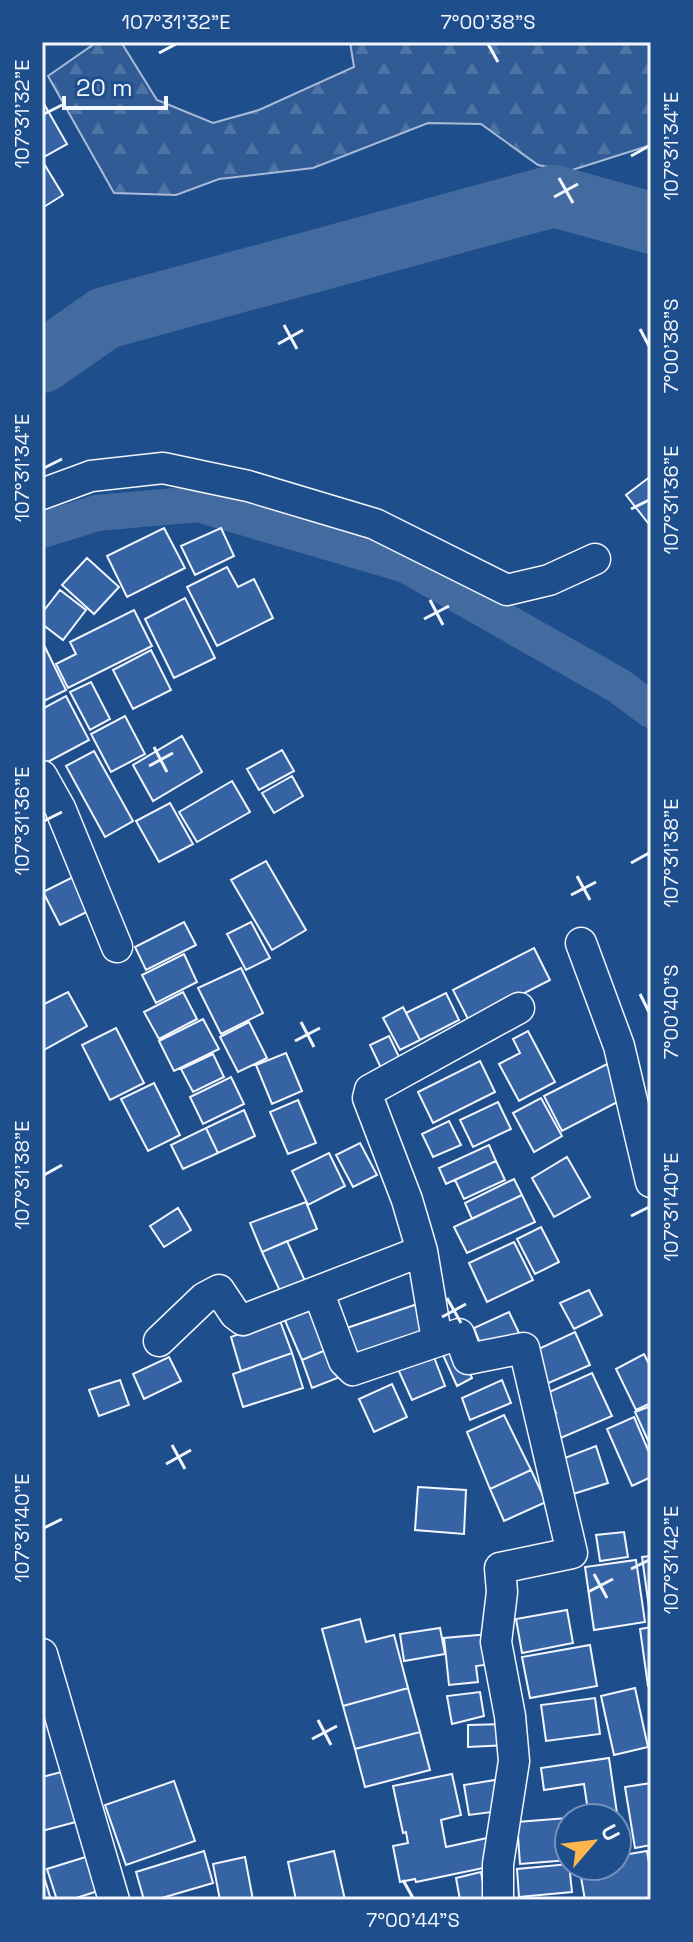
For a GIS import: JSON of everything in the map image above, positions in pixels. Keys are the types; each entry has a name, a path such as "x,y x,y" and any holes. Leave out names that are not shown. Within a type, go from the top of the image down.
{"street":[{"path":"42,494 91,476 163,468 248,486 375,524 507,590 549,580 595,559"},
{"path":"42,776 60,808 117,947"},
{"path":"581,943 619,1046 651,1182"},
{"path":"437,1340 422,1251 407,1200 368,1098 370,1090 519,1008"},
{"path":"159,1341 204,1298 219,1290 235,1314 243,1320 422,1251"},
{"path":"318,1291 344,1361 353,1370 459,1334 468,1359 524,1348 572,1553 500,1568 502,1592 496,1642 510,1716 514,1761 498,1864 498,1900"},
{"path":"42,1654 114,1900"}],"green space":[{"path":"97,42 121,42 157,100 213,123 259,110 354,67 350,42 651,42 651,145 569,171 538,165 481,124 428,123 313,168 219,179 176,195 114,193 48,76"}],"building":[{"path":"44,104 67,144 42,158 42,106"},
{"path":"42,163 63,195 42,208"},
{"path":"651,476 651,521 648,523 626,495"},
{"path":"164,528 185,568 127,597 107,556"},
{"path":"221,528 234,556 195,575 181,546"},
{"path":"87,558 119,587 94,614 62,585"},
{"path":"227,567 238,587 254,579 273,618 217,646 187,587"},
{"path":"60,590 86,610 63,640 42,624 42,613"},
{"path":"185,598 215,658 174,678 145,619"},
{"path":"134,610 152,646 68,688 56,664 76,654 70,642"},
{"path":"42,646 66,690 42,702"},
{"path":"151,650 171,690 133,709 113,670"},
{"path":"91,682 110,719 90,730 70,692"},
{"path":"66,696 89,740 44,764 42,709"},
{"path":"125,716 145,754 111,772 91,734"},
{"path":"182,736 202,772 153,801 133,765"},
{"path":"282,750 294,771 259,790 247,769"},
{"path":"94,751 133,821 105,837 66,766"},
{"path":"292,776 303,796 274,813 262,793"},
{"path":"232,781 250,812 197,842 179,812"},
{"path":"170,803 193,844 159,862 136,821"},
{"path":"266,861 306,930 272,950 231,880"},
{"path":"81,873 97,907 60,925 43,892"},
{"path":"184,922 196,945 146,970 135,947"},
{"path":"251,922 270,958 246,970 227,934"},
{"path":"534,948 550,980 469,1021 453,990"},
{"path":"184,954 197,982 156,1003 142,975"},
{"path":"241,968 263,1013 221,1034 198,988"},
{"path":"68,992 87,1026 42,1051 42,1005"},
{"path":"183,992 197,1019 159,1039 144,1012"},
{"path":"446,993 459,1020 420,1040 406,1013"},
{"path":"403,1007 420,1040 400,1050 383,1018"},
{"path":"203,1019 219,1049 174,1071 159,1041"},
{"path":"249,1022 267,1058 238,1072 220,1037"},
{"path":"116,1028 144,1083 110,1100 82,1045"},
{"path":"528,1031 555,1082 519,1101 499,1064 520,1053 513,1039"},
{"path":"389,1036 400,1059 381,1068 370,1045"},
{"path":"286,1053 302,1091 272,1104 256,1065"},
{"path":"213,1054 224,1077 193,1092 181,1069"},
{"path":"480,1061 495,1092 433,1123 418,1092"},
{"path":"607,1064 625,1098 562,1131 544,1096"},
{"path":"231,1077 244,1104 203,1124 190,1097"},
{"path":"154,1083 180,1135 148,1151 121,1099"},
{"path":"541,1098 562,1136 534,1152 513,1113"},
{"path":"298,1100 316,1143 288,1154 270,1112"},
{"path":"498,1102 511,1129 473,1147 460,1120"},
{"path":"244,1110 255,1136 218,1153 206,1128"},
{"path":"449,1121 461,1145 433,1157 422,1134"},
{"path":"206,1128 218,1153 183,1169 171,1145"},
{"path":"360,1143 377,1175 353,1187 336,1155"},
{"path":"489,1145 496,1161 446,1184 439,1168"},
{"path":"329,1153 345,1186 308,1205 292,1171"},
{"path":"567,1157 590,1197 554,1217 532,1178"},
{"path":"496,1161 505,1180 464,1199 455,1180"},
{"path":"514,1179 522,1195 472,1219 465,1203"},
{"path":"522,1195 535,1222 467,1253 454,1227"},
{"path":"306,1202 317,1229 262,1252 250,1223"},
{"path":"178,1208 191,1230 164,1247 150,1226"},
{"path":"541,1227 559,1262 535,1274 517,1239"},
{"path":"287,1241 310,1292 285,1302 262,1252"},
{"path":"514,1242 533,1280 487,1302 469,1263"},
{"path":"589,1290 602,1315 574,1329 560,1303"},
{"path":"313,1296 333,1347 302,1360 280,1309"},
{"path":"426,1301 434,1330 353,1357 344,1329"},
{"path":"509,1312 520,1335 484,1353 474,1328"},
{"path":"279,1318 292,1353 241,1371 231,1337"},
{"path":"575,1332 590,1365 544,1385 530,1353"},
{"path":"333,1347 345,1375 312,1388 302,1360"},
{"path":"459,1347 472,1378 457,1386 443,1355"},
{"path":"432,1352 445,1386 412,1400 397,1367"},
{"path":"292,1353 303,1388 243,1407 233,1374"},
{"path":"644,1354 651,1368 651,1403 636,1410 616,1369"},
{"path":"169,1357 181,1381 144,1399 133,1374"},
{"path":"592,1373 612,1416 556,1440 546,1418 556,1413 547,1393"},
{"path":"120,1380 129,1405 99,1416 89,1390"},
{"path":"502,1380 511,1403 470,1420 462,1398"},
{"path":"392,1384 407,1417 374,1432 359,1399"},
{"path":"651,1406 651,1447 635,1412"},
{"path":"504,1415 531,1470 490,1489 467,1432"},
{"path":"634,1417 651,1457 651,1477 632,1486 607,1429"},
{"path":"596,1446 608,1483 570,1495 557,1461"},
{"path":"531,1470 546,1502 504,1521 490,1489"},
{"path":"418,1487 466,1490 464,1534 415,1530"},
{"path":"624,1532 628,1557 600,1561 596,1535"},
{"path":"651,1556 651,1622 642,1557"},
{"path":"636,1560 645,1622 594,1630 585,1567"},
{"path":"567,1610 573,1643 522,1653 516,1619"},
{"path":"360,1619 366,1642 394,1635 408,1688 343,1706 322,1629"},
{"path":"651,1627 651,1686 648,1686 640,1629"},
{"path":"440,1628 445,1654 404,1661 400,1634"},
{"path":"489,1634 492,1664 476,1666 478,1682 449,1685 444,1638"},
{"path":"590,1645 597,1686 530,1698 522,1657"},
{"path":"408,1688 420,1732 355,1749 343,1706"},
{"path":"635,1688 648,1747 614,1755 601,1696"},
{"path":"480,1692 484,1716 452,1724 447,1696"},
{"path":"595,1698 600,1734 546,1741 541,1705"},
{"path":"505,1724 508,1745 468,1747 468,1725"},
{"path":"420,1732 430,1770 365,1787 355,1749"},
{"path":"609,1758 615,1802 587,1802 584,1784 544,1790 541,1768"},
{"path":"73,1769 87,1819 42,1831 42,1777"},
{"path":"452,1774 461,1815 441,1820 446,1847 487,1838 493,1866 416,1882 415,1879 400,1882 393,1846 408,1843 393,1786"},
{"path":"495,1780 500,1811 469,1815 464,1785"},
{"path":"174,1781 195,1841 126,1865 105,1805"},
{"path":"651,1783 651,1845 635,1848 633,1802 627,1802 625,1787"},
{"path":"553,1819 553,1861 520,1864 517,1822"},
{"path":"204,1851 213,1883 155,1900 144,1900 136,1872"},
{"path":"334,1851 345,1900 296,1900 288,1862"},
{"path":"647,1851 651,1900 585,1900 582,1882 633,1882 633,1853"},
{"path":"92,1855 104,1889 70,1900 57,1900 47,1869"},
{"path":"245,1857 253,1900 220,1900 213,1864"},
{"path":"553,1866 553,1882 571,1882 572,1892 519,1897 517,1869"},
{"path":"42,1870 51,1900 42,1900"},
{"path":"481,1872 486,1900 460,1900 456,1878"}],"waterway":[{"path":"42,362 105,318 554,196 651,223"},
{"path":"42,530 97,513 198,504 406,565 619,686 651,710"}]}
